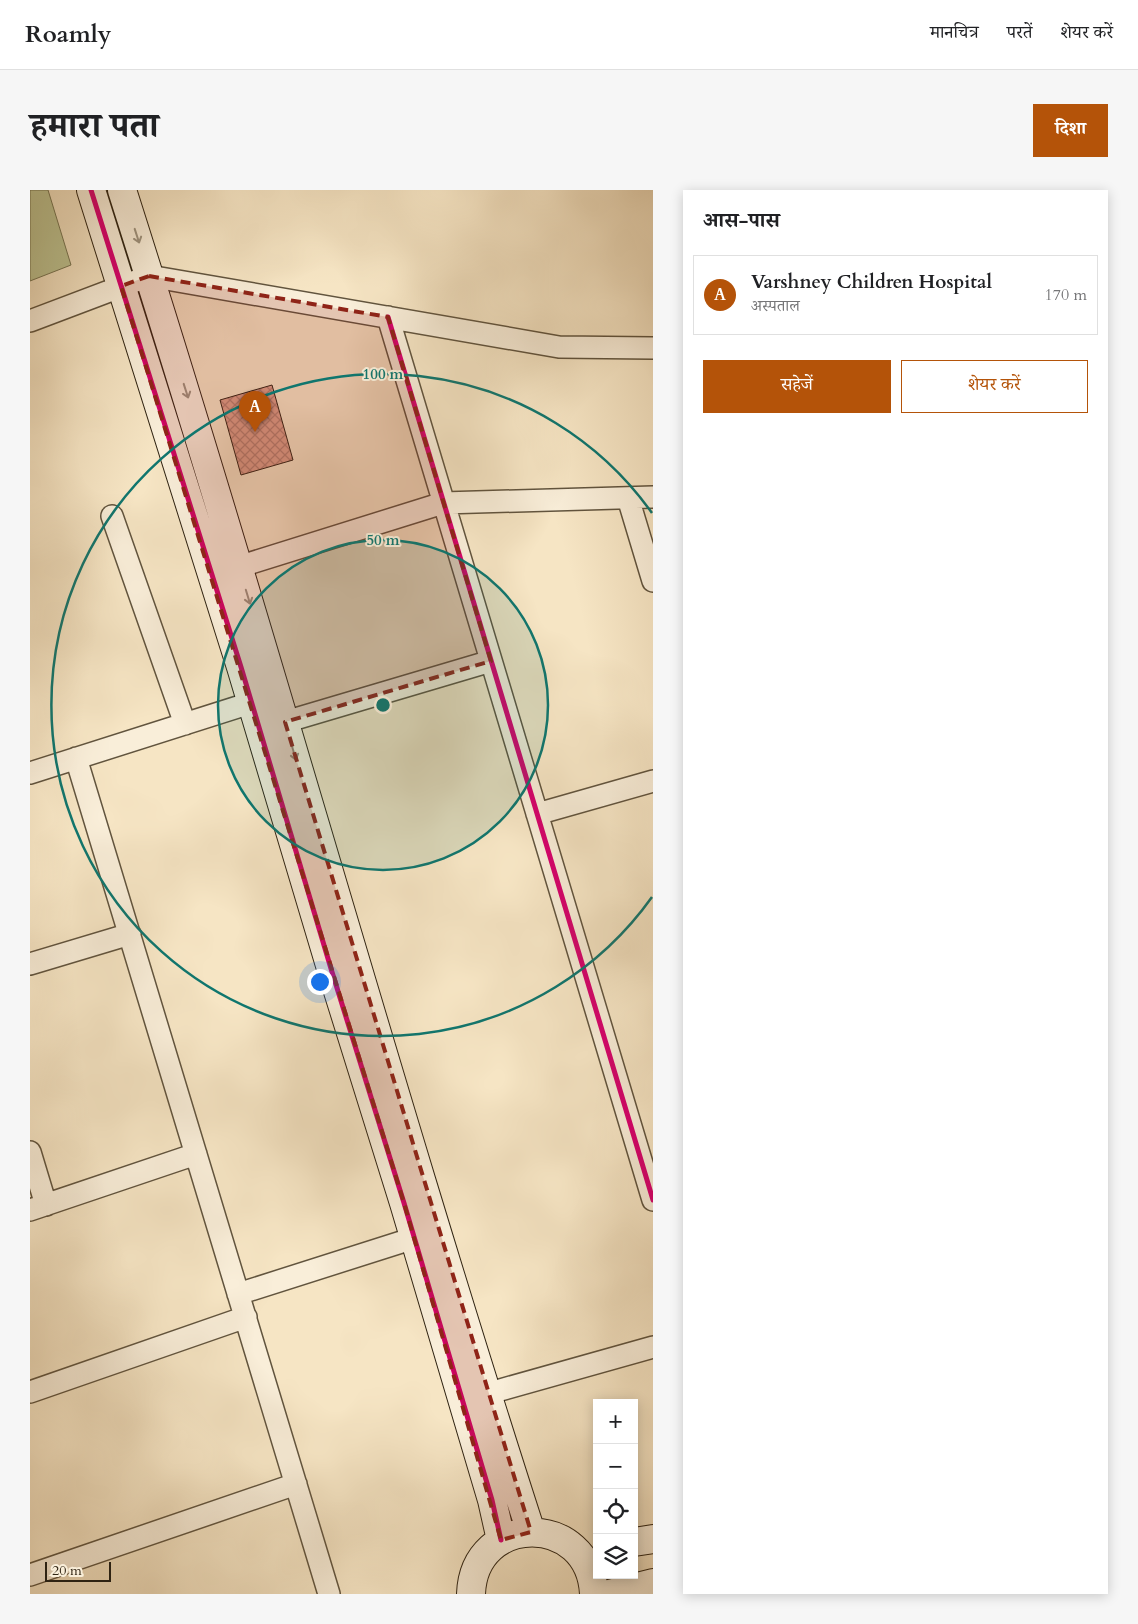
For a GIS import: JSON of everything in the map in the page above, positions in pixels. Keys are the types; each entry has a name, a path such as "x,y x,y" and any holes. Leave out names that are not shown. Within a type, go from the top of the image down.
{"street":[{"path":"91,190 121,286 264,699 414,1238 492,1500 501,1540"},
{"path":"122,190 192,410 238,567 264,699 285,722 486,1394 531,1532"},
{"path":"30,321 149,276 559,347 653,348"},
{"path":"388,317 537,814 646,1148 653,1200"},
{"path":"238,567 443,503 653,497"},
{"path":"628,498 653,581"},
{"path":"112,516 185,724"},
{"path":"285,722 491,661"},
{"path":"30,773 264,699"},
{"path":"76,758 329,1594"},
{"path":"537,814 653,780"},
{"path":"30,964 130,934"},
{"path":"30,1152 38,1208 196,1154"},
{"path":"238,1294 414,1238"},
{"path":"30,1392 246,1317"},
{"path":"486,1394 653,1347"},
{"path":"30,1575 296,1484"},
{"path":"471,1594 472,1582 477,1566 487,1552 501,1540 520,1533 531,1532 549,1534 588,1552 589,1566 594,1582 594,1594"},
{"path":"638,1541 653,1538"},
{"path":"609,1594 653,1584"}],"highlighted area":[{"path":"149,276 388,317 491,661 285,722 531,1532 501,1540 404,1203 121,286"}],"green space":[{"path":"30,190 48,190 71,265 30,281"}],"building":[{"path":"272,385 293,460 241,475 220,400"}],"cycle path":[{"path":"91,190 241,667 332,972 404,1203 492,1500 501,1540"},
{"path":"388,317 653,1200"}],"place":[{"name":"Varshney Children Hospital","path":"255,432"}]}
